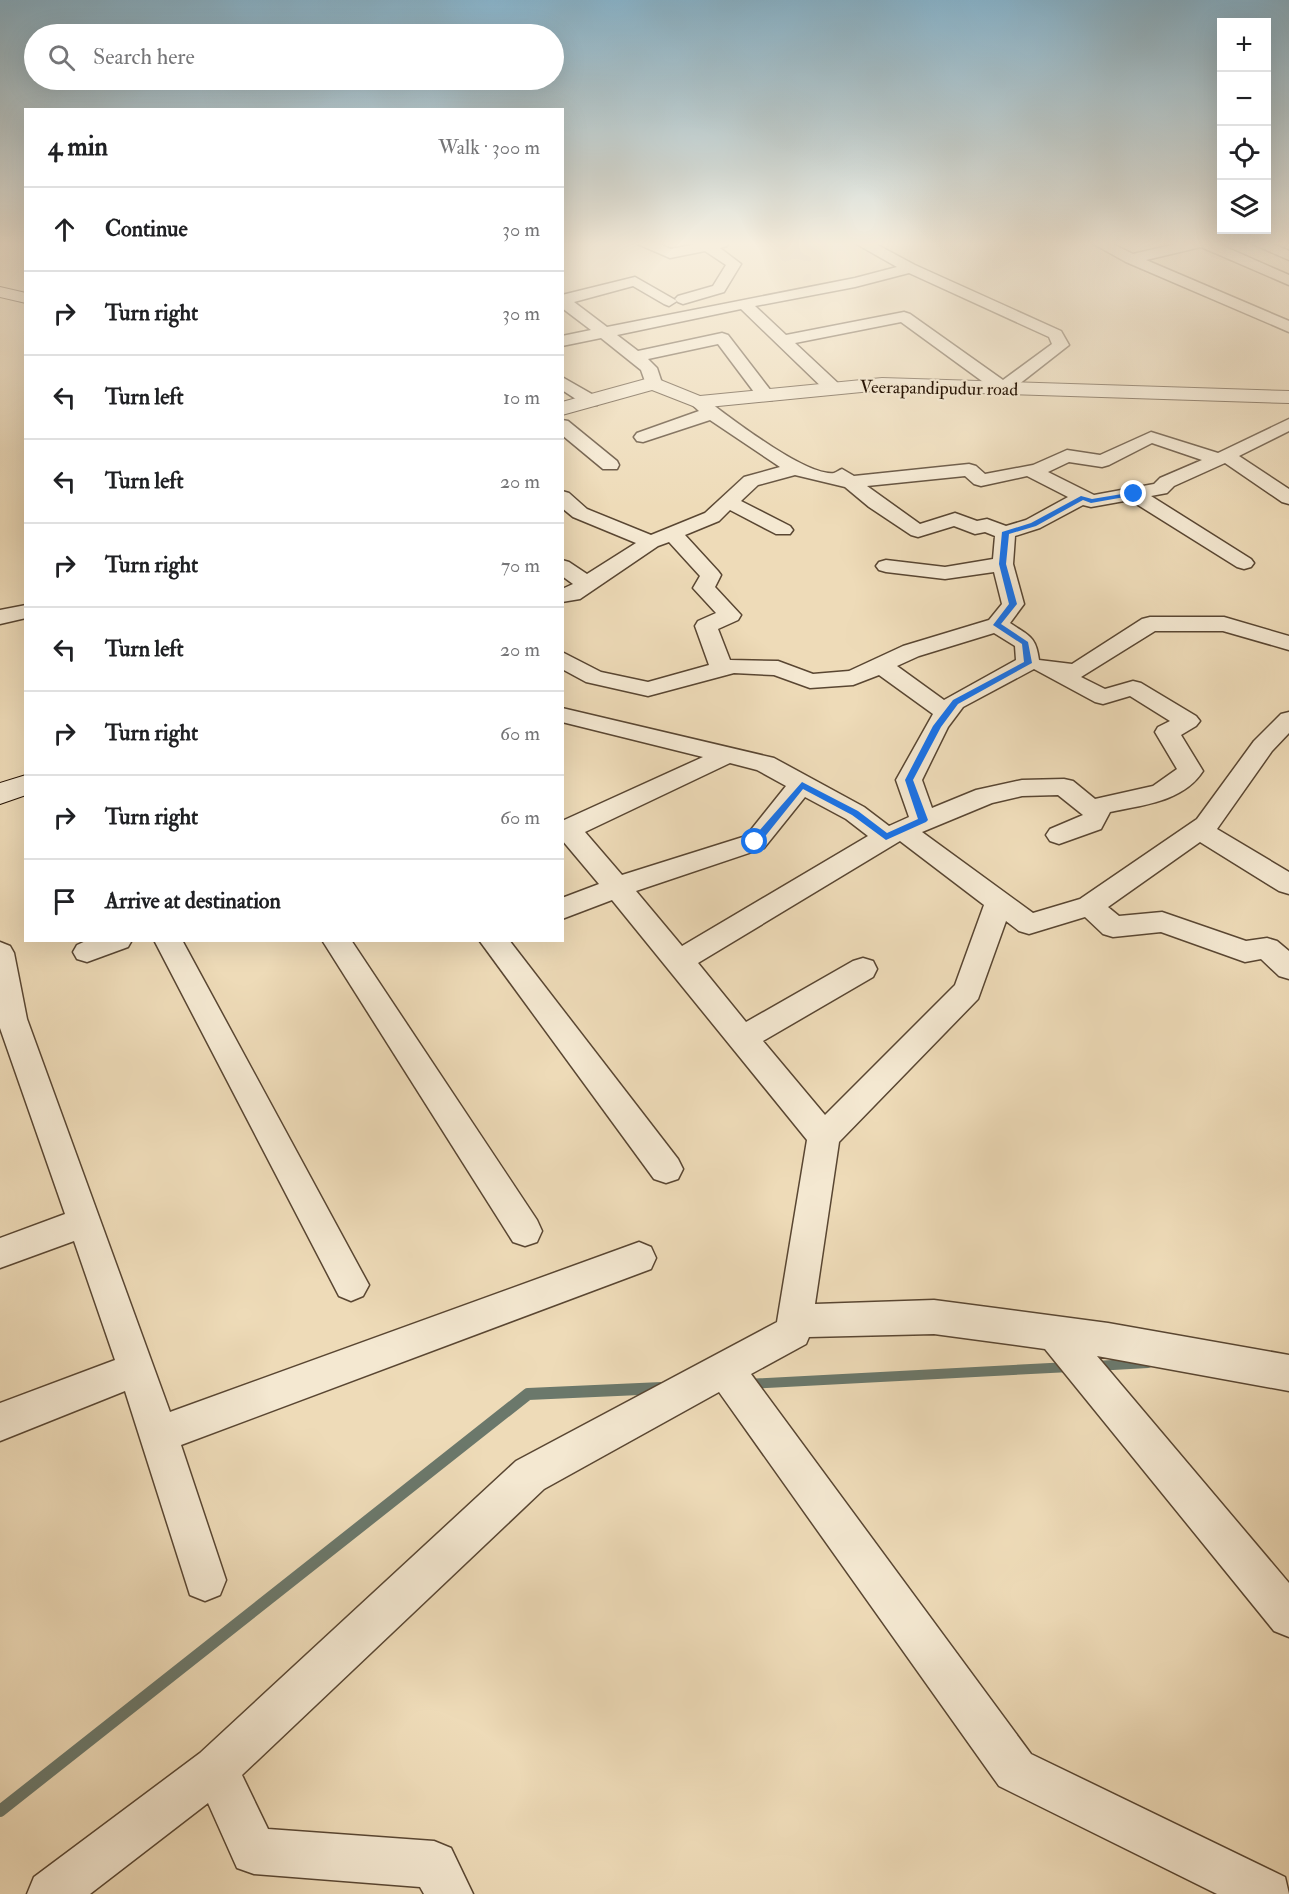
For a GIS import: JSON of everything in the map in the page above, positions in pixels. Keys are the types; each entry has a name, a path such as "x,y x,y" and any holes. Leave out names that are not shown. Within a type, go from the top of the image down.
{"street":[{"path":"564,340 612,330"},
{"path":"773,330 834,389"},
{"path":"784,340 834,330"},
{"path":"923,330 1003,388 1060,345 1055,334 1047,330"},
{"path":"564,408 653,383 649,368 604,332"},
{"path":"635,357 722,338 765,396"},
{"path":"564,383 591,401"},
{"name":"Veerapandipudur road","path":"653,383 705,408 765,396 882,384 1289,397"},
{"path":"643,437 705,408 795,469 848,482 969,470 981,480 1030,470 1091,501 1160,489 1167,482 1222,458 1289,424"},
{"path":"564,427 610,465"},
{"path":"1034,472 1068,456 1102,461 1151,437 1222,458 1289,498"},
{"path":"830,464 848,482 918,531 955,519 975,528 987,525 1005,532 1033,524 1083,497"},
{"path":"564,596 572,594 651,542 712,517 751,481 795,469"},
{"path":"1134,494 1244,563"},
{"path":"564,499 580,513 651,542"},
{"path":"729,502 783,530"},
{"path":"564,660 594,677 648,690 733,666 778,668 810,681 853,678 911,651 997,625 1013,604 1003,564 1005,532"},
{"path":"672,533 711,575 704,588 730,615 706,627 722,669"},
{"path":"886,566 945,573 1003,564"},
{"path":"564,567 587,584"},
{"path":"0,617 24,611"},
{"path":"904,829 909,780 937,726 955,702 1036,665 1076,671 1150,624 1224,624 1289,643"},
{"path":"997,625 1026,643 1036,665 1103,697 1133,688 1188,721 1167,732 1191,771 1161,793 1091,808"},
{"path":"880,666 947,713"},
{"path":"564,715 765,765 855,813 904,829 1029,924 1090,906 1206,825 1263,746 1285,730"},
{"path":"728,755 568,829 570,843 617,887 824,1137"},
{"path":"564,908 617,887 755,842 802,784"},
{"path":"0,794 24,785"},
{"path":"679,961 904,829 985,796 1022,788 1064,787 1097,813 1092,823 1059,835"},
{"path":"1199,830 1289,884"},
{"path":"51,1894 216,1769 530,1475 734,1382 794,1332 824,1137 969,991 999,902"},
{"path":"1090,906 1113,927 1162,922 1245,952 1267,948 1289,968"},
{"path":"87,952 113,942"},
{"path":"169,942 351,1285"},
{"path":"337,942 525,1231"},
{"path":"495,942 666,1169"},
{"path":"0,953 4,1000 137,1369 205,1580"},
{"path":"743,1038 863,969"},
{"path":"0,1253 85,1222"},
{"path":"158,1435 639,1258"},
{"path":"795,1321 934,1317 1152,1348 1285,1372"},
{"path":"1055,1333 1289,1616"},
{"path":"0,1422 137,1369"},
{"path":"734,1382 1015,1770 1268,1894"},
{"path":"216,1769 254,1851 434,1864 449,1894"}],"waterway":[{"path":"1095,1366 1148,1363"},
{"path":"747,1384 1070,1367"},
{"path":"0,1811 528,1394 662,1388 645,1389"}],"route":[{"path":"755,842 802,784 855,813 886,837 923,820 909,780 937,726 955,702 1028,663 1026,643 997,625 1013,604 1003,564 1005,532 1033,524 1083,497 1091,501 1134,494"}]}
